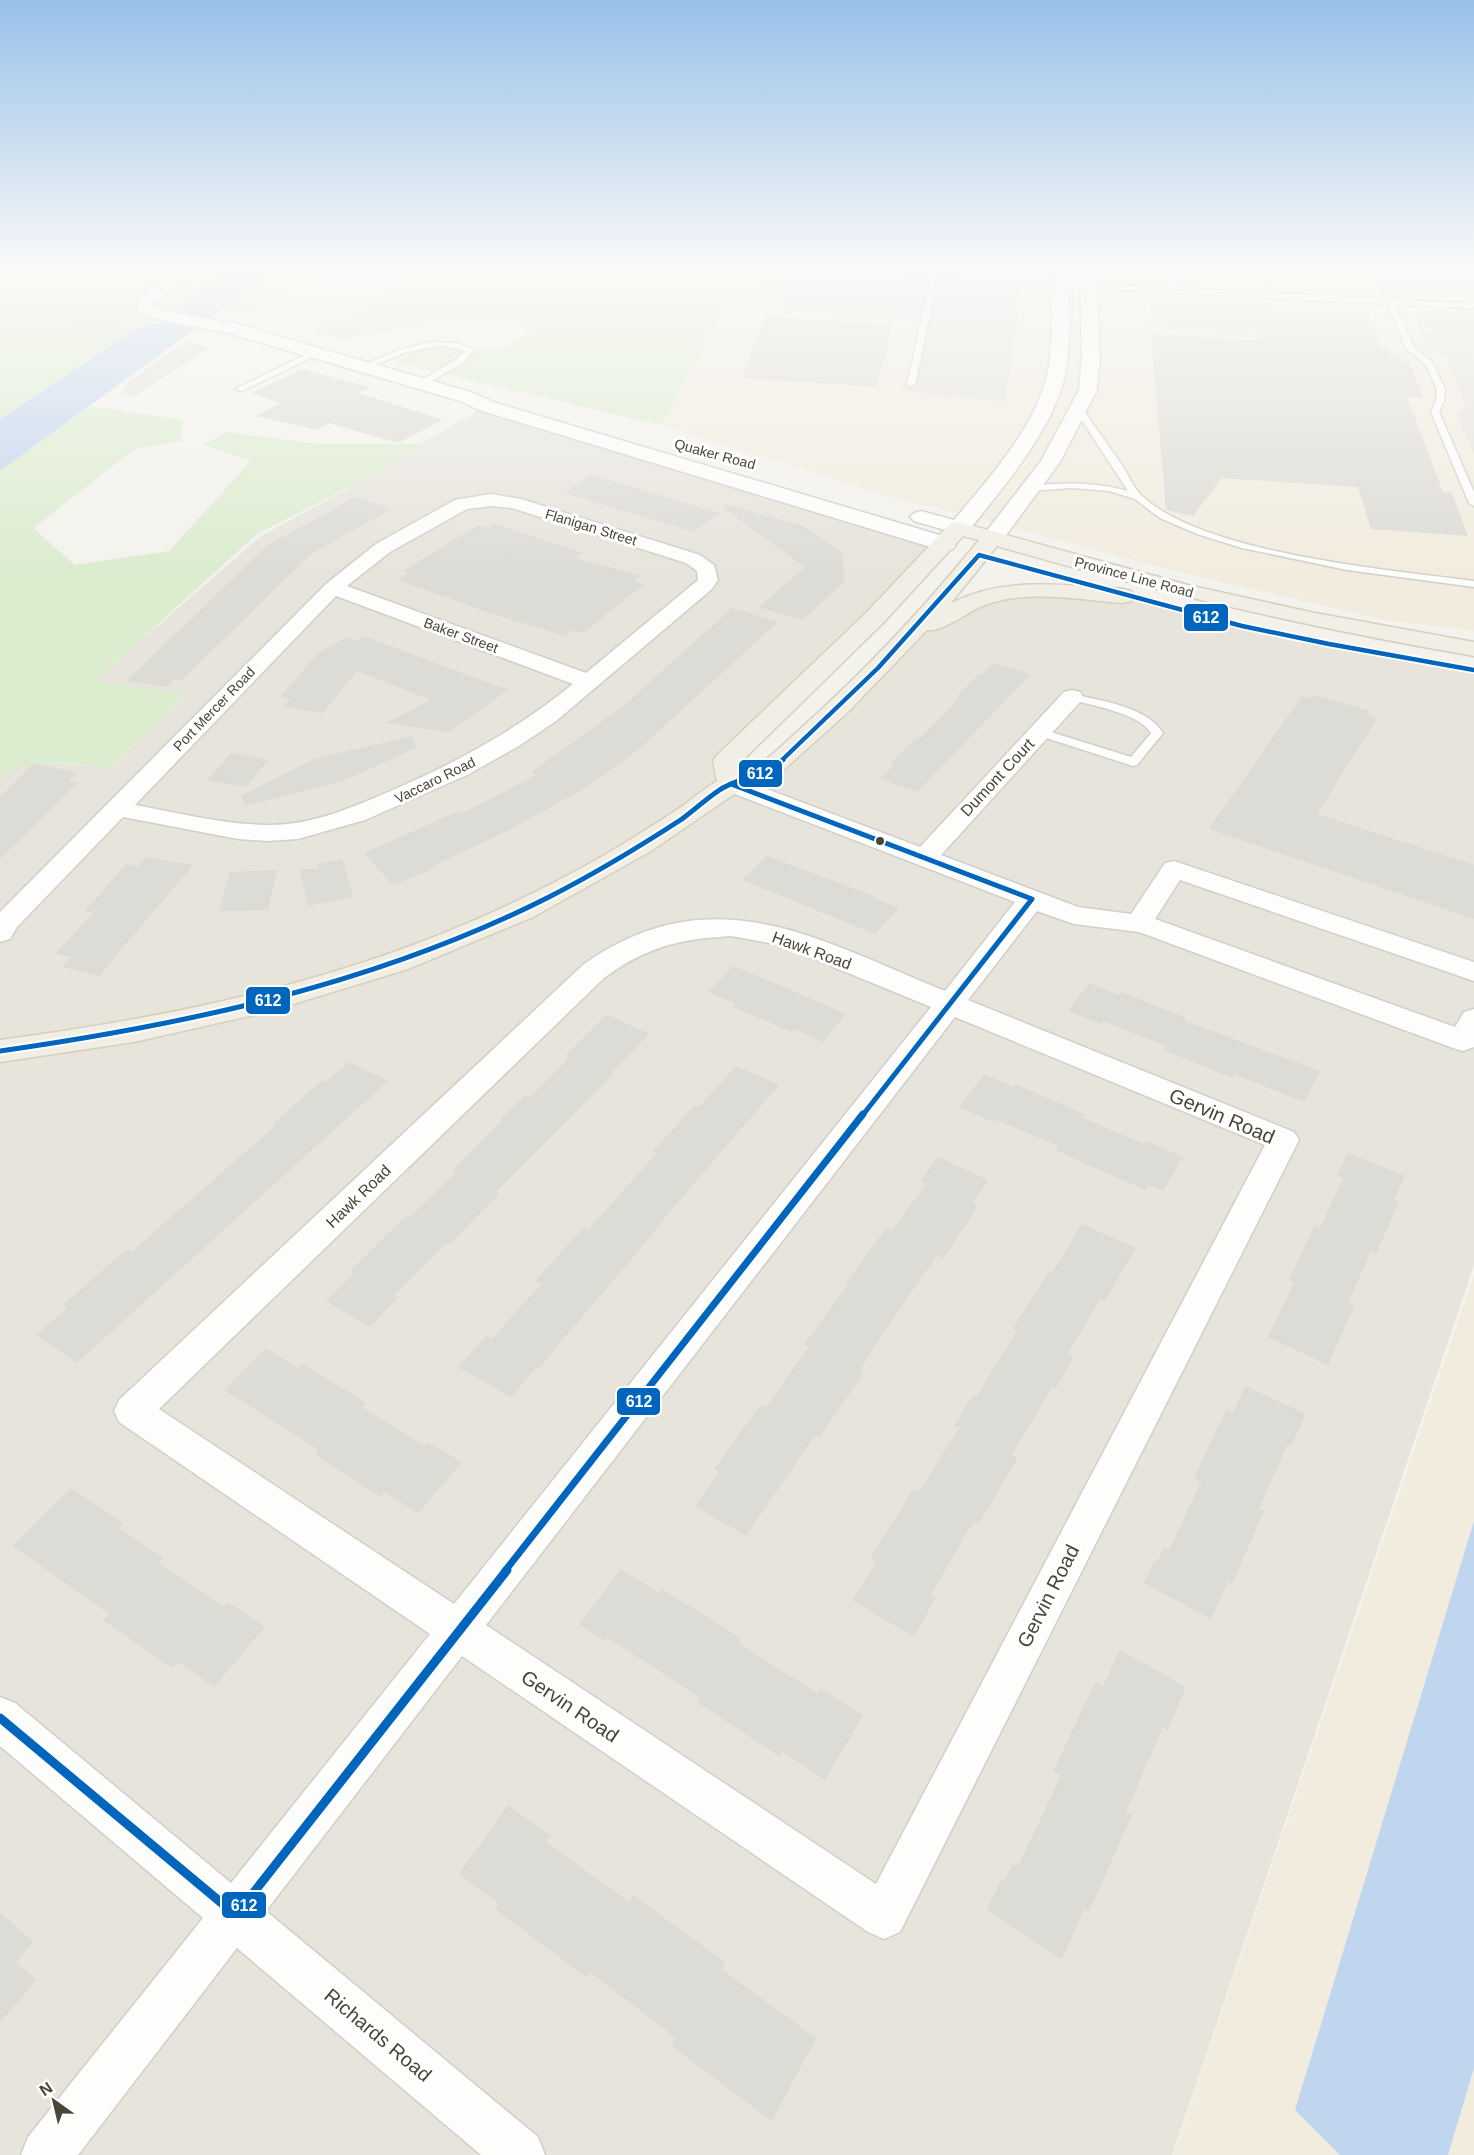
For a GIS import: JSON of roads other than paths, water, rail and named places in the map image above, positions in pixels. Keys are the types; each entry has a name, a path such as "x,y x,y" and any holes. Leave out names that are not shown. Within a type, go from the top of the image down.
{"main road":[{"path":"0,1051 53,1045 160,1026 256,1004 352,976 444,944 523,910 581,880 683,818 731,784 766,772 851,697 910,636 986,546 952,536 844,651 726,761 731,784"},
{"name":"Province Line Road","path":"986,546 1123,596 1257,630 1474,670"},
{"name":"Province Line Road","path":"986,546 1364,630 1474,649"},
{"path":"910,636 958,608 994,594 1037,591 1123,596"}],"street":[{"name":"Quaker Road","path":"372,370 467,397 508,413 952,536"},
{"path":"837,492 952,536 1037,421 1050,397 1057,370"},
{"path":"986,546 1050,462 1088,390 1090,370"},
{"name":"Quaker Road","path":"467,397 663,439"},
{"name":"Flanigan Street","path":"449,509 474,495 514,503 693,558 710,575"},
{"name":"Port Mercer Road","path":"0,933 6,922 333,588 383,548 449,509"},
{"name":"Vaccaro Road","path":"117,809 238,831 277,832 325,825 409,793 511,741 548,716 590,682 710,575"},
{"name":"Baker Street","path":"333,588 590,682"},
{"name":"Dumont Court","path":"924,858 1072,697"},
{"path":"731,784 1074,915 1138,923 1463,1041 1474,1019"},
{"path":"1138,923 1174,870 1474,972"},
{"path":"46,2155 1032,899"},
{"name":"Hawk Road","path":"459,1631 132,1411 594,971 615,955 667,933 699,928 731,927 761,931 789,938 950,1004"},
{"name":"Gervin Road","path":"459,1631 884,1916 1283,1140 950,1004"},
{"name":"Richards Road","path":"0,1718 520,2155"}],"lane":[{"path":"239,389 281,370"},
{"path":"421,384 445,370"},
{"path":"911,384 914,370"},
{"path":"1432,370 1441,389 1440,402 1435,412 1474,503"},
{"path":"1079,410 1138,497 1154,511 1174,523 1229,541 1377,571 1474,584"},
{"path":"1030,489 1092,484 1138,497"},
{"path":"1038,732 1133,762 1157,733 1153,725 1143,718 1072,697"}],"water":[{"path":"74,370 139,370 0,471 0,419"},
{"path":"1474,1521 1474,2068 1448,2155 1340,2155 1295,2110"}]}
